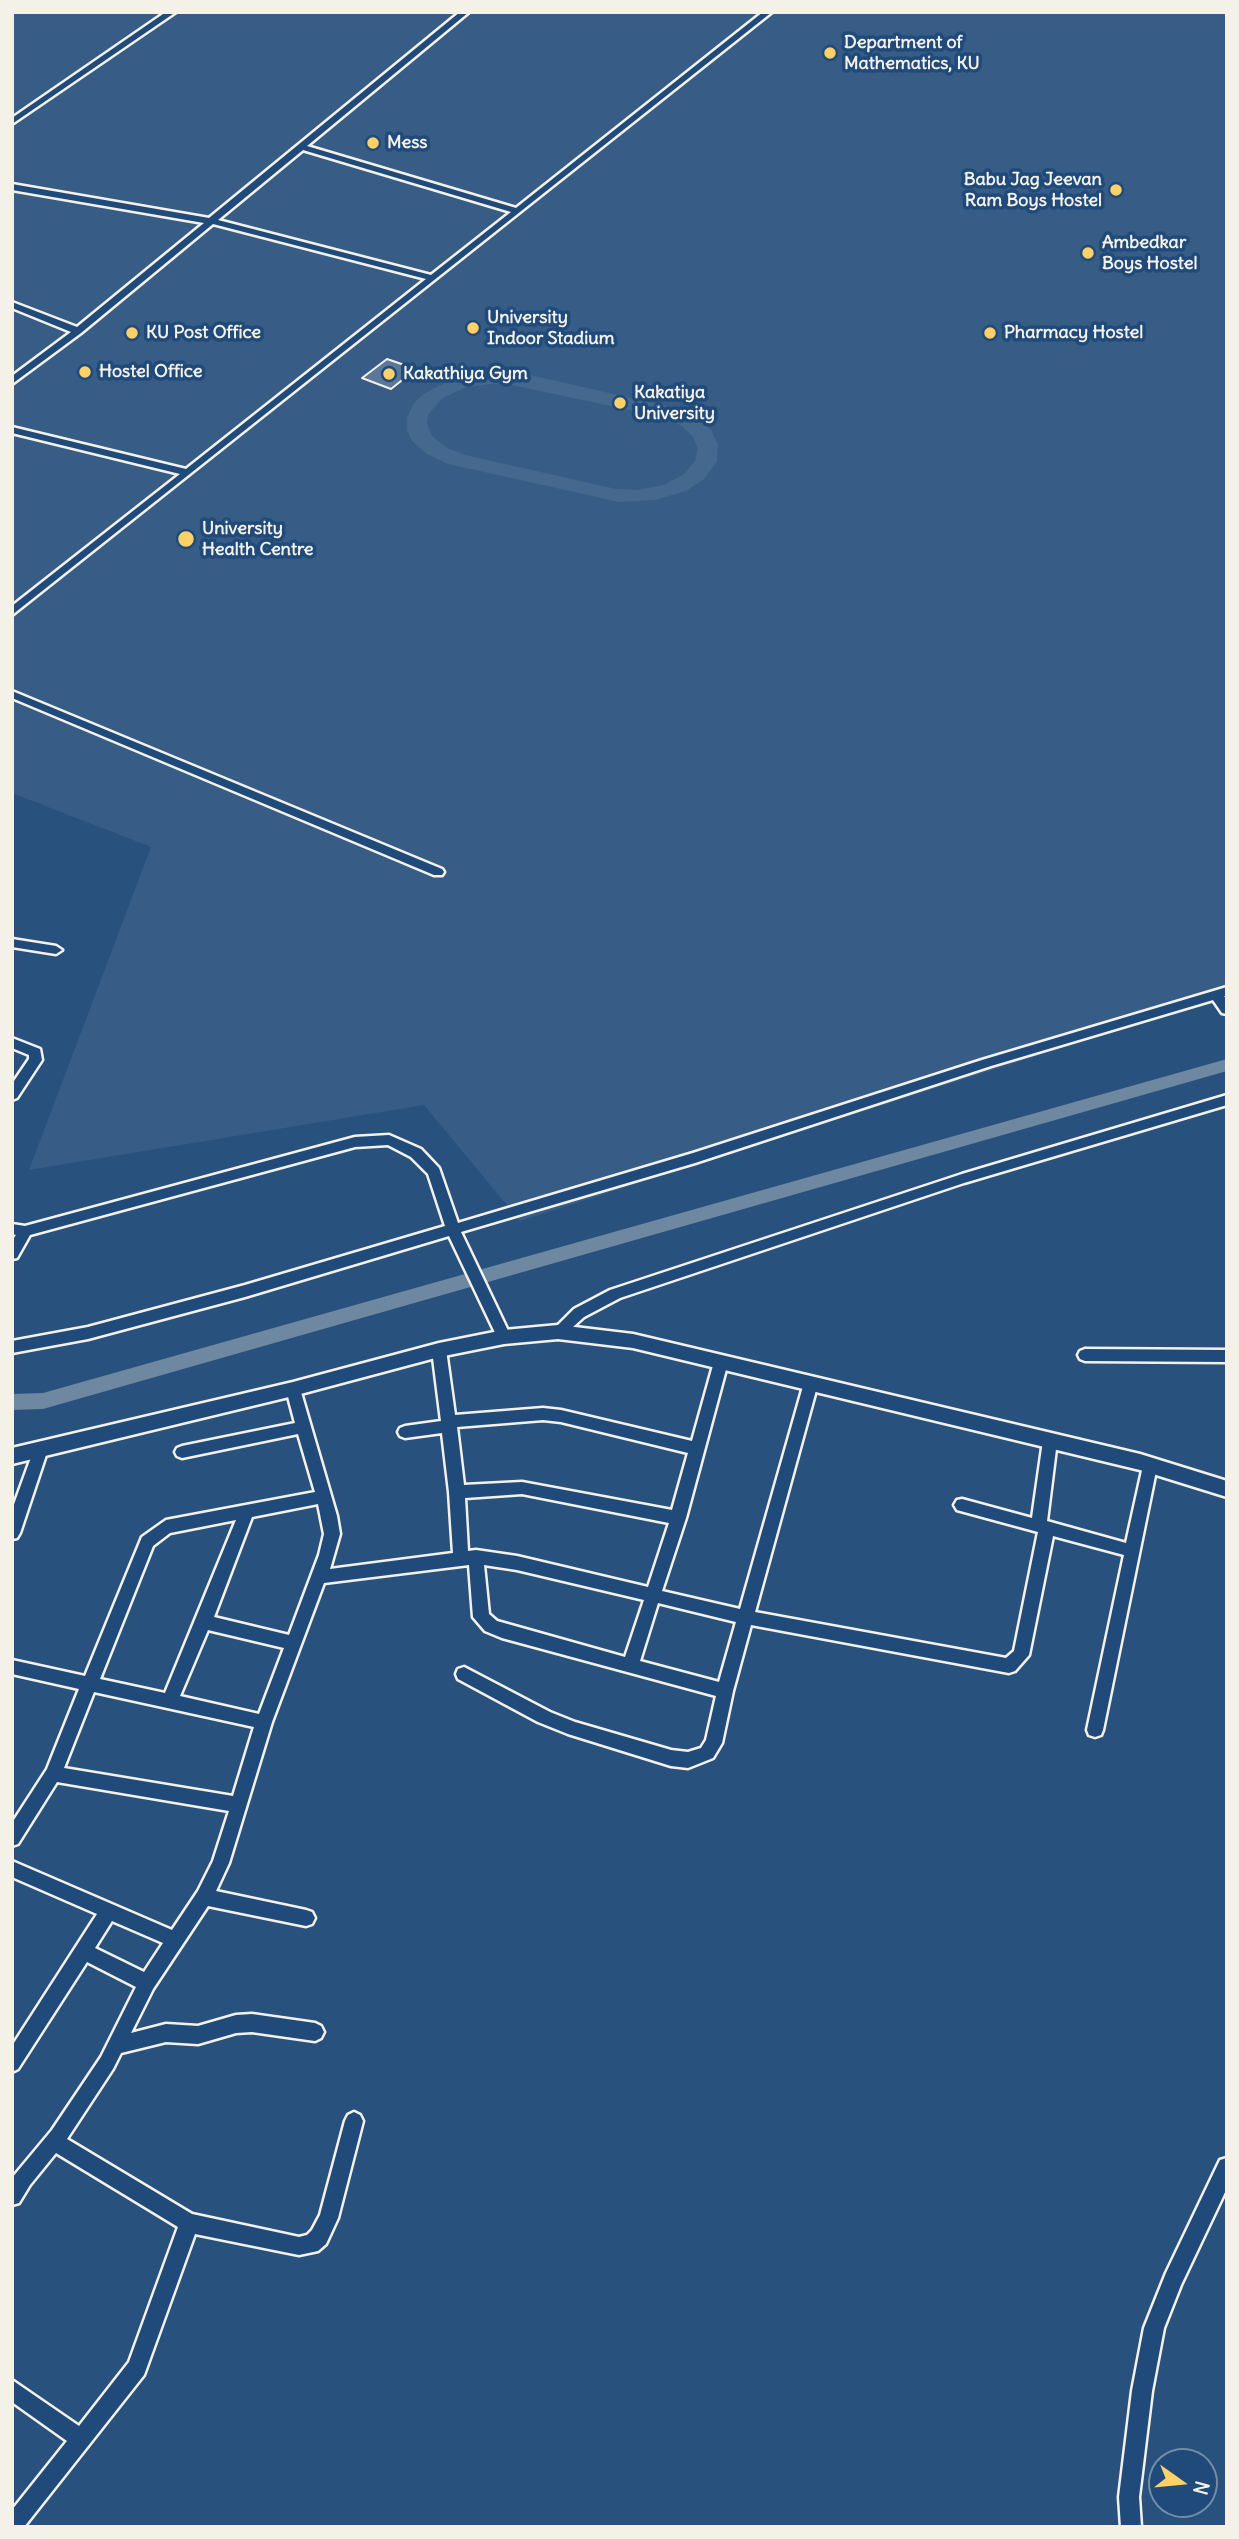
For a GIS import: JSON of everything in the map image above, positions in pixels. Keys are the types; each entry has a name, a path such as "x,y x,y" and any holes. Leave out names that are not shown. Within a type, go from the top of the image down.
{"street":[{"path":"12,122 173,12"},
{"path":"12,380 78,331 465,12"},
{"path":"12,612 768,12"},
{"path":"302,147 519,211"},
{"path":"12,187 210,221 433,278"},
{"path":"12,305 78,331"},
{"path":"12,430 186,472"},
{"path":"12,694 438,872"},
{"path":"12,943 56,950"},
{"path":"12,1347 88,1333 455,1234 987,1063 1221,992 1227,1010"},
{"path":"12,1043 35,1052 36,1060 12,1095"},
{"path":"558,1332 579,1313 615,1294 962,1179 1227,1100"},
{"path":"12,1254 18,1230 355,1142 389,1140 416,1153 434,1172 455,1234 500,1328"},
{"path":"12,1456 40,1452 293,1389 439,1350 500,1328 633,1341 1050,1440 1227,1489"},
{"path":"439,1350 457,1492 484,1622 502,1631 725,1691"},
{"path":"1085,1355 1227,1356"},
{"path":"630,1666 678,1518 721,1362"},
{"path":"464,1674 564,1725 688,1760 699,1758 714,1743 725,1691 811,1383"},
{"path":"12,2196 18,2175 54,2141 107,2063 147,1983 204,1897 221,1863 264,1722 327,1555 332,1534 293,1389"},
{"path":"405,1432 542,1414 561,1416 697,1449"},
{"path":"182,1452 304,1427"},
{"path":"317,1577 469,1558 517,1563 745,1617 1009,1666 1021,1655 1043,1526 1050,1440"},
{"path":"12,1533 40,1452"},
{"path":"1094,1730 1150,1466"},
{"path":"457,1492 522,1488 678,1518"},
{"path":"12,1838 53,1774 147,1542 166,1527 323,1497"},
{"path":"962,1505 1132,1550"},
{"path":"170,1701 246,1513"},
{"path":"204,1622 292,1643"},
{"path":"12,1667 264,1722"},
{"path":"53,1774 239,1804"},
{"path":"12,1869 174,1939"},
{"path":"204,1897 306,1917"},
{"path":"12,2063 109,1911"},
{"path":"84,1951 147,1983"},
{"path":"115,2046 166,2034 198,2035 244,2024 268,2024 315,2032"},
{"path":"54,2141 189,2223 299,2246 311,2244 329,2218 354,2121"},
{"path":"1132,2527 1129,2497 1142,2391 1154,2328 1173,2280 1227,2167"},
{"path":"12,2526 137,2368 189,2223"},
{"path":"12,2390 80,2439"}],"shaded area":[{"name":"Kakatiya University","path":"12,12 1227,12 1227,995 520,1221 424,1105 29,1170 151,847 12,793"},
{"path":"504,372 530,375 679,409 711,430 718,445 717,461 704,479 686,491 655,500 619,502 448,464 427,454 412,441 407,430 407,418 414,403 425,393 457,377","holes":["502,383 668,418 693,437 698,449 695,461 683,475 663,485 638,490 616,489 465,455 447,448 432,436 427,424 428,415 441,399 466,387"]}],"building":[{"name":"Kakathiya Gym","path":"387,359 416,369 391,389 362,378"}],"waterway":[{"path":"12,1402 43,1401 1227,1065"}],"place":[{"name":"Department of Mathematics, KU","path":"830,53"},
{"name":"Mess","path":"373,143"},
{"name":"Babu Jag Jeevan Ram Boys Hostel","path":"1116,190"},
{"name":"Ambedkar Boys Hostel","path":"1088,253"},
{"name":"University Indoor Stadium","path":"473,328"},
{"name":"KU Post Office","path":"132,333"},
{"name":"Pharmacy Hostel","path":"990,333"},
{"name":"Hostel Office","path":"85,372"},
{"name":"Kakathiya Gym","path":"389,374"},
{"name":"Kakatiya University","path":"620,403"},
{"name":"University Health Centre","path":"186,539"}]}
